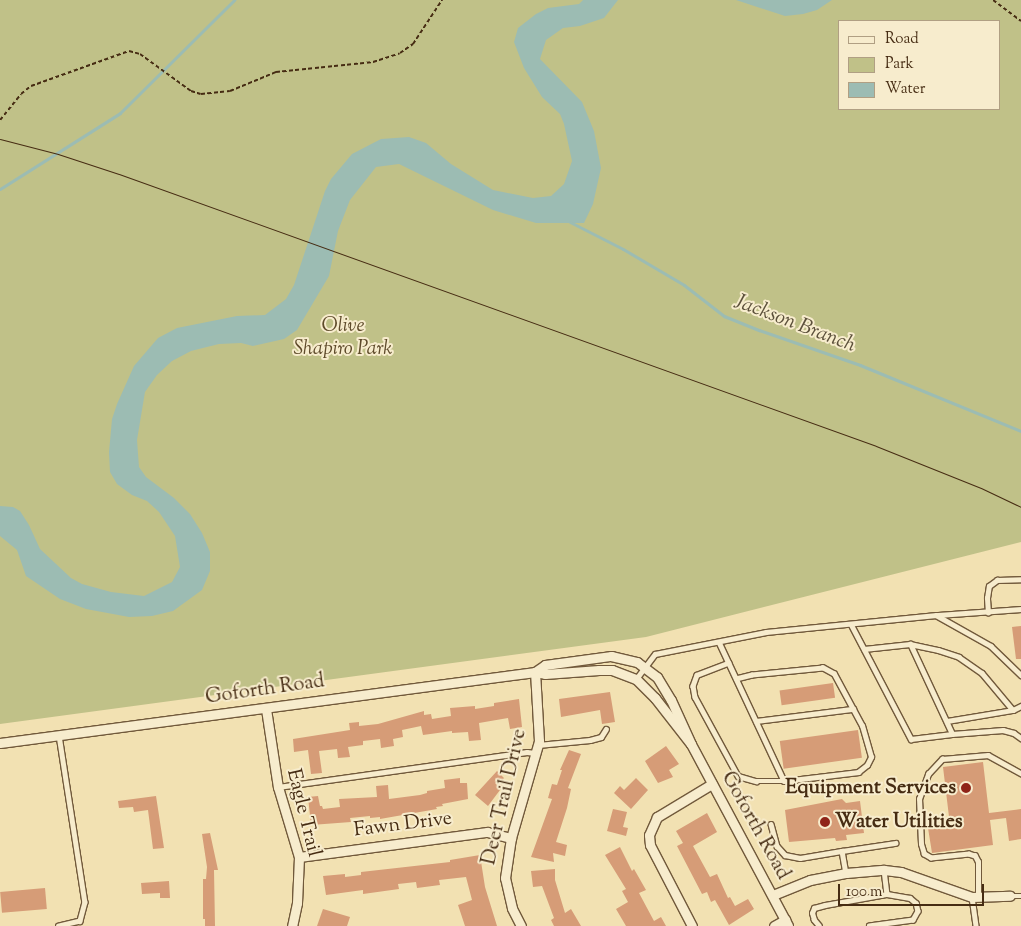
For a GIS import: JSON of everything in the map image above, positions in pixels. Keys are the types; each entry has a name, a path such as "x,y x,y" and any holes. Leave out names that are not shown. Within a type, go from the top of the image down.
{"street":[{"name":"Goforth Road","path":"535,672 545,665 611,656 637,662 645,666 657,677 787,923"},
{"name":"Goforth Road","path":"0,743 535,672 545,674 612,670 636,679 656,698 691,744"},
{"name":"Deer Trail Drive","path":"521,926 512,908 505,878 511,838 538,749 540,723 535,672"},
{"name":"Eagle Trail","path":"266,708 278,787 299,856 298,903 292,926"},
{"path":"692,926 650,845 649,836 657,817 712,784"},
{"name":"Fawn Drive","path":"299,856 487,832 511,838"},
{"path":"773,895 810,880 846,873 884,870 901,872 975,898 1010,896"},
{"path":"774,926 787,923"}],"lane":[{"path":"988,613 987,598 989,586 997,580 1021,579"},
{"path":"636,679 655,654 766,632 936,615 988,613 1021,609"},
{"path":"936,615 991,646 1021,675"},
{"path":"851,624 911,739 1003,730 1014,733 1021,738"},
{"path":"719,642 784,781"},
{"path":"864,649 910,644 938,650 958,657 982,673 1013,710"},
{"path":"910,644 952,734"},
{"path":"729,663 697,675 693,686 695,697 738,776 756,781 784,781 858,772 867,765 871,757 862,726 834,674 823,668 752,675 736,679"},
{"path":"947,721 1013,710 1021,706"},
{"path":"756,721 853,709"},
{"path":"278,787 517,754 601,737 606,729"},
{"path":"59,736 85,902 80,921 59,926"},
{"path":"976,926 975,898 978,862 975,856 969,854 931,858 924,854 919,799 928,774 942,759 988,755 1021,773"},
{"path":"772,824 777,846 785,855 800,858 895,843"},
{"path":"842,851 846,873"},
{"path":"884,870 887,894"},
{"path":"819,926 814,920 814,908 887,894 910,898 916,903 918,911 913,920 869,926"},
{"path":"1010,896 1021,896"}],"path":[{"path":"0,120 20,94 31,86 45,79 129,51 140,54 191,91 202,94 230,91 276,72 372,62 387,58 413,44 442,0"},
{"path":"993,0 1021,21"}],"green space":[{"name":"Olive Shapiro Park","path":"0,0 1021,0 1021,542 646,637 0,724"}],"water":[{"path":"583,0 618,0 604,18 580,26 563,28 546,40 540,59 582,102 594,131 601,168 593,204 584,223 536,223 493,210 399,164 376,167 350,200 338,231 329,276 297,330 284,339 253,346 241,343 219,344 191,351 172,361 157,375 145,392 137,440 139,467 146,477 174,498 190,514 202,533 210,552 210,571 202,590 173,611 152,616 129,617 86,609 60,599 26,576 17,550 0,536 0,506 13,507 20,511 40,549 71,578 82,584 111,592 144,596 172,582 180,567 175,536 159,512 147,501 132,495 117,484 110,472 109,452 112,419 117,404 134,366 158,338 177,328 237,316 265,315 286,299 294,285 325,191 331,179 352,154 381,139 409,137 426,143 451,164 493,190 533,198 551,196 564,184 572,161 564,124 560,114 542,97 524,68 514,42 518,28 536,14 548,8 579,4"},
{"path":"736,0 832,0 817,10 785,16"}],"building":[{"path":"1021,626 1021,659 1016,659 1012,627"},
{"path":"833,683 835,698 782,705 780,691"},
{"path":"610,692 615,722 602,724 600,710 561,717 559,699"},
{"path":"519,699 522,727 510,729 508,718 479,723 481,740 469,741 468,732 452,733 452,731 423,735 421,726 402,730 403,737 393,739 394,746 381,748 380,739 363,741 363,745 348,747 350,757 338,758 337,749 319,751 322,773 311,774 308,750 294,752 293,739 350,730 349,723 359,722 359,726 378,724 424,711 424,715 431,714 432,719 451,716 450,708 475,706 475,709 494,706 494,703"},
{"path":"858,730 862,758 784,769 780,741"},
{"path":"666,746 679,764 669,770 673,777 658,783 645,761"},
{"path":"569,750 581,754 568,788 571,789 567,808 556,842 567,845 565,856 553,853 554,862 531,857 552,799 548,798 552,784 557,785 562,770 560,770"},
{"name":"Equipment Services","path":"983,762 989,813 1021,809 1021,839 1009,841 1006,818 990,820 993,845 932,853 928,828 950,825 943,767"},
{"path":"497,771 504,778 500,783 503,786 488,806 475,795"},
{"path":"460,778 460,783 467,783 468,799 442,804 443,806 436,807 437,809 380,819 380,817 370,818 370,816 350,818 351,822 311,825 308,797 318,796 320,806 323,809 340,807 339,799 377,797 376,786 388,785 389,799 420,795 427,793 427,791 445,788 444,780"},
{"path":"636,778 648,790 631,809 614,793 620,786 624,790"},
{"path":"156,796 164,848 153,849 148,810 134,812 133,807 119,808 118,801"},
{"name":"Water Utilities","path":"842,799 846,803 860,801 864,833 846,835 847,840 836,841 835,838 789,842 785,810"},
{"path":"613,809 627,812 623,827 628,828 626,836 607,831"},
{"path":"707,813 717,832 693,846 710,877 717,874 728,898 730,897 735,906 748,899 754,909 729,925 715,900 711,902 707,892 702,894 677,846 683,843 676,831"},
{"path":"210,833 218,870 214,870 215,926 205,926 205,919 203,919 203,879 206,879 207,867 202,834"},
{"path":"620,847 632,871 634,869 646,890 639,893 654,921 661,917 666,926 626,926 616,909 628,902 622,891 626,889 605,855"},
{"path":"480,855 485,887 497,926 465,926 458,905 472,900 466,877 439,880 440,885 417,888 416,882 398,884 399,889 363,894 363,890 326,895 323,876 345,874 345,877 361,875 361,872 450,862 450,860"},
{"path":"555,869 555,880 565,913 571,909 581,926 554,926 551,920 554,918 542,886 533,887 531,871"},
{"path":"169,881 170,898 160,898 160,893 142,894 141,883"},
{"path":"45,888 47,909 2,913 0,892"},
{"path":"323,909 350,917 347,926 317,926"}],"waterway":[{"path":"0,189 120,113 234,0"},
{"name":"Jackson Branch","path":"570,222 623,249 684,285 724,316 860,365 1021,431"}],"tram line":[{"path":"0,139 58,154 119,174 876,446 981,488 1021,507"}],"place":[{"name":"Equipment Services","path":"966,788"},
{"name":"Water Utilities","path":"825,822"}]}
